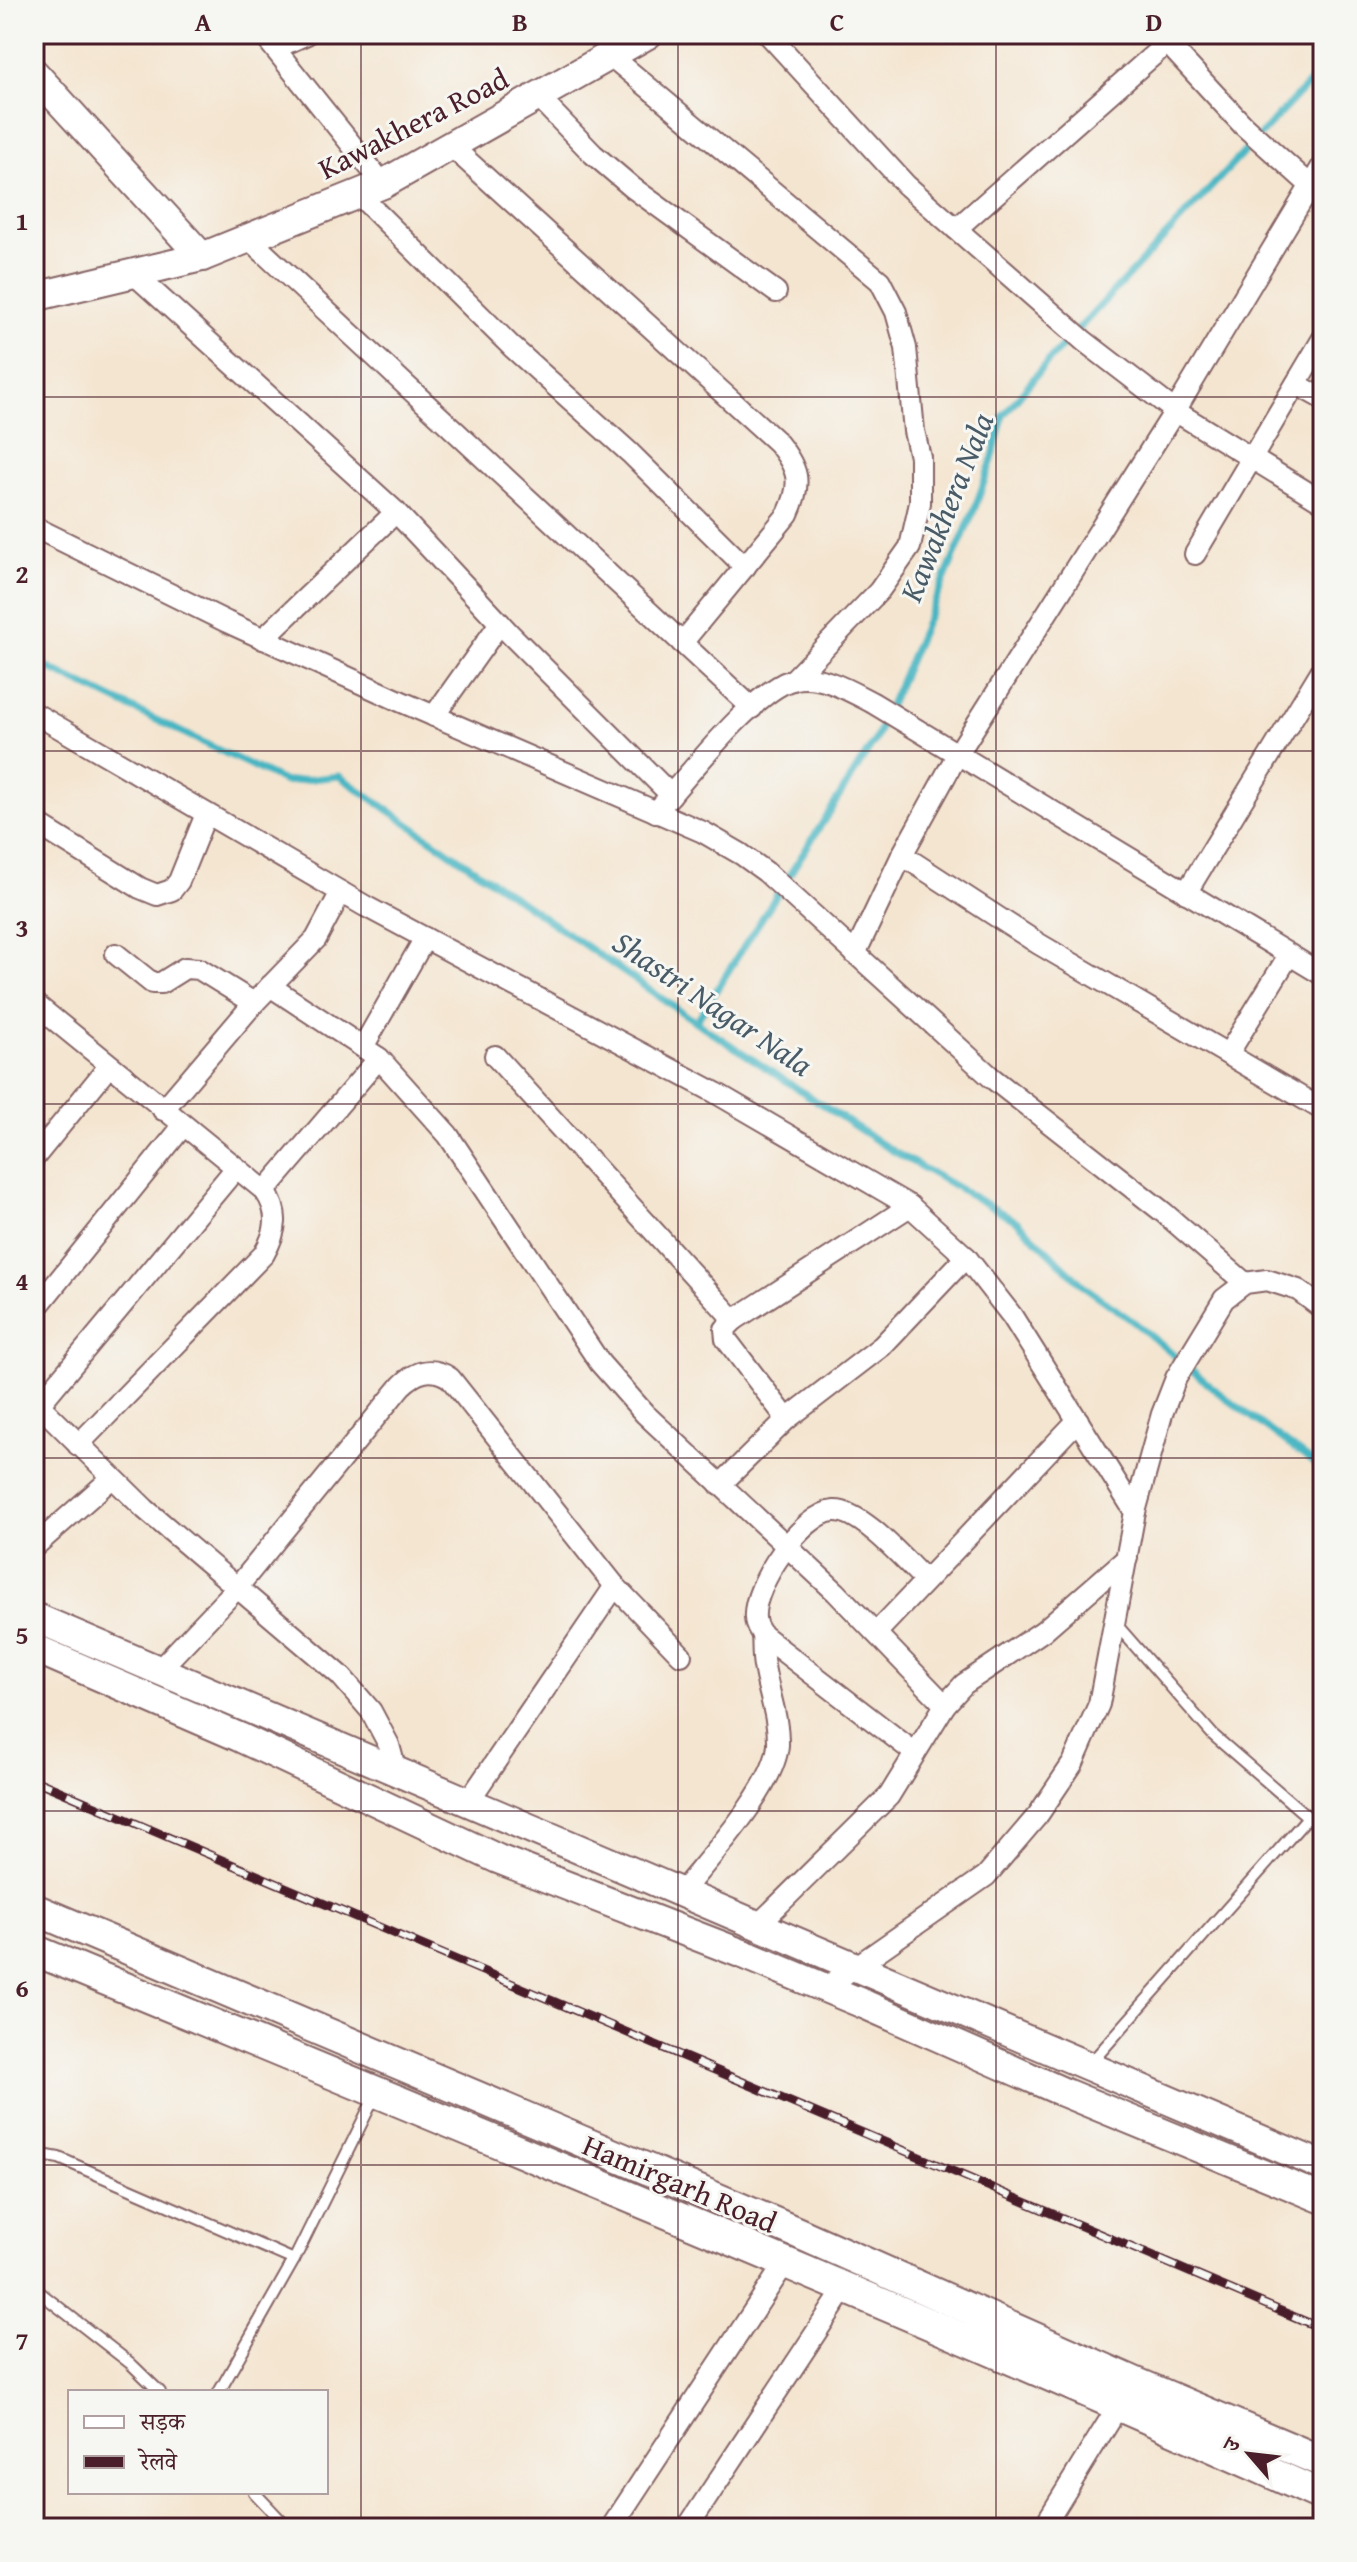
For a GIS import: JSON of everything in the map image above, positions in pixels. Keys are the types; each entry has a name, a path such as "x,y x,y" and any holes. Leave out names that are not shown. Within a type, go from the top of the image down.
{"main road":[{"name":"Hamirgarh Road","path":"34,1909 796,2232 1126,2393 1323,2496"},
{"name":"Hamirgarh Road","path":"34,1950 785,2263 1126,2393 1323,2462"}],"street":[{"path":"307,34 269,41 371,189 512,347 630,453 745,567"},
{"name":"Kawakhera Road","path":"34,297 202,257 371,189 612,57 648,34"},
{"path":"768,34 906,185 1084,341 1175,411 1323,502"},
{"path":"956,229 1163,38 1243,125 1311,186"},
{"path":"612,57 880,281 896,312 906,348 914,431 920,457 920,503 910,547 879,591 793,680 768,693 730,728 656,812"},
{"path":"34,73 202,257"},
{"path":"538,97 593,154 633,188 776,292"},
{"path":"451,146 777,442 793,461 797,489 788,514 682,643"},
{"path":"855,954 902,855 957,755 1175,411 1323,165"},
{"path":"248,238 752,708"},
{"path":"133,273 396,512 500,623 671,795"},
{"path":"1195,554 1323,338"},
{"path":"1296,384 1323,399"},
{"path":"263,639 396,512"},
{"path":"34,527 263,639 703,832 741,854 766,872 992,1078 1163,1212 1245,1283"},
{"path":"434,716 500,623"},
{"path":"1186,893 1323,668"},
{"path":"793,680 812,679 840,686 873,703 1323,975"},
{"path":"34,713 341,892 716,1093 910,1206 966,1257 1018,1325 1135,1512"},
{"path":"34,822 140,888 157,895 172,890 179,881 206,814"},
{"path":"902,855 1039,944 1323,1110"},
{"path":"163,1110 254,1003 316,939 341,892"},
{"path":"265,1191 371,1053 425,938"},
{"path":"116,954 152,983 161,983 185,968 199,969 254,1003"},
{"path":"1228,1054 1289,955"},
{"path":"270,986 371,1053 448,1135 600,1363 645,1414 836,1592 945,1705"},
{"path":"34,1003 265,1191 274,1204 276,1219 274,1236 264,1254 78,1445"},
{"path":"495,1056 734,1320"},
{"path":"34,1158 109,1066"},
{"path":"34,1311 183,1126"},
{"path":"236,1168 36,1402 112,1478 236,1589 340,1675 371,1711 389,1745 396,1771"},
{"path":"787,1419 726,1339 725,1329 734,1320 910,1206"},
{"path":"720,1485 787,1419 882,1346 966,1257"},
{"path":"825,1988 986,1876 1038,1815 1073,1763 1099,1704 1135,1512 1162,1414 1176,1378 1224,1299 1245,1283 1267,1280 1298,1290 1323,1309"},
{"path":"159,1670 236,1589 401,1386 410,1377 431,1370 440,1371 450,1378 615,1586 681,1655"},
{"path":"876,1633 1078,1420"},
{"path":"34,1547 112,1478"},
{"path":"915,1753 762,1635 755,1623 757,1601 764,1583 786,1546 819,1516 834,1511 866,1524 925,1580"},
{"path":"758,1925 889,1796 945,1705 964,1684 1043,1631 1127,1558"},
{"path":"468,1802 615,1586"},
{"path":"34,1617 1323,2166"},
{"path":"681,1893 763,1788 774,1766 778,1744 776,1722 764,1663 762,1635"},
{"path":"34,1648 239,1737 498,1859 825,1988 1063,2092 1323,2199"},
{"path":"611,2528 785,2263"},
{"path":"687,2528 846,2287"},
{"path":"1043,2528 1126,2393"}],"lane":[{"path":"1114,1622 1213,1735 1323,1830"},
{"path":"1088,2066 1308,1817"},
{"path":"220,2390 294,2260 377,2093"},
{"path":"34,2158 42,2155 59,2158 294,2260"},
{"path":"34,2288 130,2363 158,2390"},
{"path":"256,2494 288,2528"}],"waterway":[{"name":"Kawakhera Nala","path":"696,1022 875,740 973,513 992,460 1003,416 1042,368 1323,68"},
{"name":"Kawakhera Nala","path":"34,661 285,782 339,776 696,1022 891,1150 1018,1222 1085,1287 1323,1470"}],"railway":[{"path":"34,1780 1323,2329"}],"water label":[{"name":"Shastri Nagar Nala","path":"713,1003"}]}
